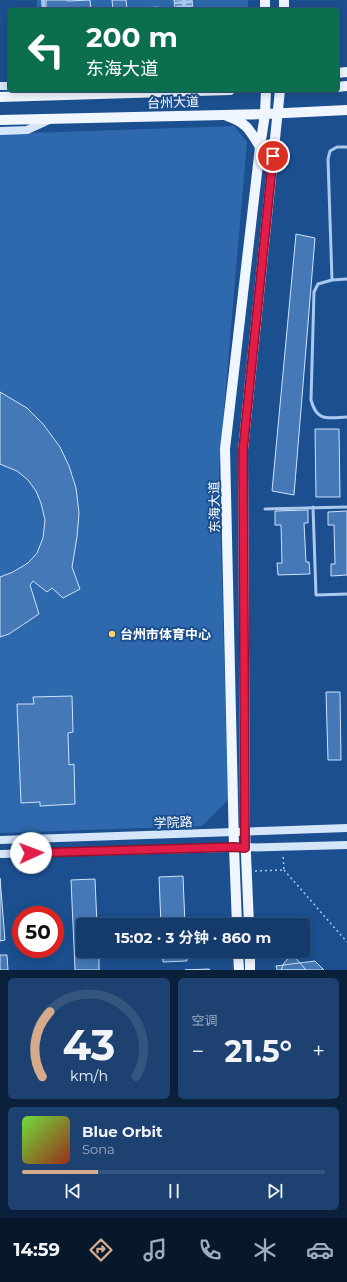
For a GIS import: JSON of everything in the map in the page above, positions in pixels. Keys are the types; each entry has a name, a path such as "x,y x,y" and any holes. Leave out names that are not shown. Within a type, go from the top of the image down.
{"main road":[{"name":"台州大道","path":"0,97 158,92"},
{"name":"东海大道","path":"237,918 225,449 266,92"},
{"path":"248,918 245,848 243,450 280,92"},
{"name":"台州大道","path":"0,120 264,114 278,112 347,110"},
{"path":"222,114 238,120 249,127 260,147"},
{"path":"0,131 27,130 52,118"},
{"name":"学院路","path":"0,840 347,828"},
{"name":"学院路","path":"0,854 347,844"},
{"path":"238,958 239,970"},
{"path":"250,958 250,970"}],"lane":[{"path":"177,6 184,6 191,6 184,6 177,6"},
{"path":"332,280 328,159 330,151 337,147 347,147"},
{"path":"347,280 332,280 318,284 314,292 311,400 314,411 323,418 347,417"},
{"path":"313,507 316,595 347,594"},
{"path":"265,509 347,507"}],"path":[{"path":"283,846 284,870 347,942"},
{"path":"246,872 284,870"}],"shaded area":[{"path":"37,0 248,0 248,8 36,8"},
{"name":"台州市体育中心","path":"234,126 247,142 219,467 228,800 202,826 0,833 0,134"}],"building":[{"path":"46,0 90,0 91,8 46,8"},
{"path":"112,0 126,0 127,8 113,8"},
{"path":"174,0 192,0 193,8 175,8"},
{"path":"296,234 315,238 294,495 272,491"},
{"path":"0,392 27,408 43,424 60,447 69,466 76,488 79,513 72,567 80,589 63,598 52,588 47,592 33,581 30,585 39,614 9,634 0,637 0,577 13,572 28,563 37,553 43,538 45,520 41,503 36,491 28,480 17,471 0,464"},
{"path":"315,429 339,429 340,497 316,497"},
{"path":"308,510 308,523 304,523 306,562 309,562 310,574 278,575 277,563 282,563 281,525 275,525 275,511"},
{"path":"347,511 347,575 331,576 331,564 335,564 334,525 328,525 328,512"},
{"path":"326,692 340,692 341,760 328,760"},
{"path":"72,696 73,732 68,733 69,765 74,764 75,804 40,806 40,802 21,803 17,704 34,704 33,697"},
{"path":"183,876 185,918 161,918 159,877"},
{"path":"0,878 5,940 0,941"},
{"path":"95,879 97,918 76,918 76,958 99,958 99,970 75,970 71,880"},
{"path":"0,955 7,955 8,970 0,970"},
{"path":"163,958 187,958 187,961 163,962"},
{"path":"288,958 296,958 306,970 281,970"},
{"path":"315,961 324,970 277,970 276,966"},
{"path":"209,969 210,970 185,970"}],"place":[{"name":"台州市体育中心","path":"112,634"}],"route":[{"path":"31,853 234,847 245,848 243,450 273,156"}]}
